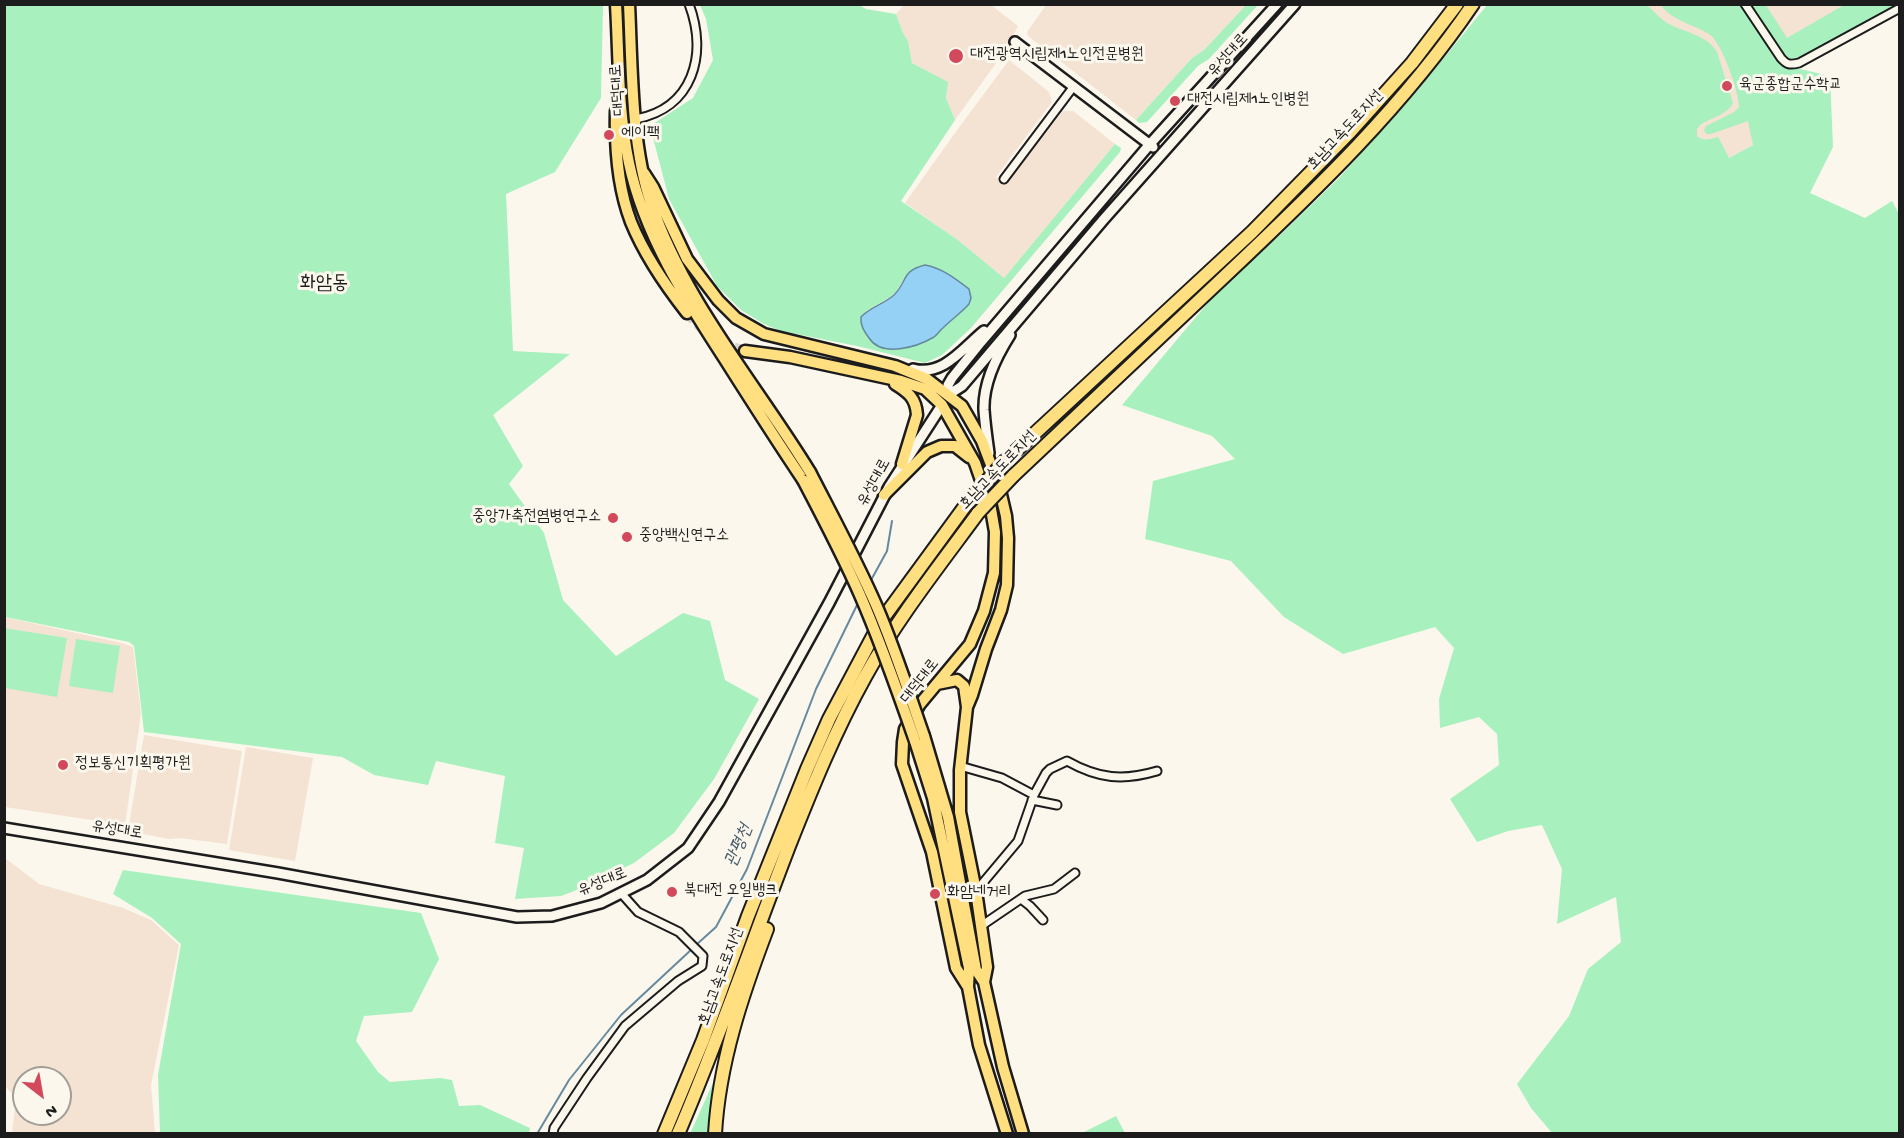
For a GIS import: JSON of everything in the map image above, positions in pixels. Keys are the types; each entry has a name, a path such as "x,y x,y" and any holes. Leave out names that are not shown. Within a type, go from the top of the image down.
{"highway":[{"name":"호남고속도로지선","path":"664,1134 703,1040 748,916 807,769 829,719 881,621 971,498 1006,460 1260,224 1350,132 1412,63 1457,4"},
{"name":"호남고속도로지선","path":"678,1134 715,1046 818,774 865,676 892,631 978,513 1013,476 1258,245 1348,155 1438,52 1473,4"},
{"path":"715,1134 719,1087 736,1015 819,789 818,774"}],"main road":[{"name":"대덕대로","path":"616,4 620,87"},
{"name":"대덕대로","path":"629,4 639,155 651,202 693,295 806,476"},
{"name":"유성대로","path":"945,400 952,378 1003,317 1150,144 1277,4"},
{"name":"유성대로","path":"4,828 278,873 517,918 552,916 601,903 647,880 688,848 719,802 829,603 884,495 945,400 962,386 1161,154 1295,4"},
{"path":"1015,42 1161,154"},
{"path":"620,87 616,102 616,126 618,161 625,204 631,222 650,258 687,313"},
{"path":"620,87 629,164 658,248 708,334 806,476 861,596 919,739 948,817 976,970 984,982 1003,1066 1023,1134"},
{"path":"644,173 687,258 718,300 736,318 764,334 922,371 939,367 953,358 1003,317"},
{"path":"989,459 984,409 988,380 1026,310"},
{"path":"746,351 790,357 901,381 925,389 962,406 972,421 989,459 999,486 1006,516 1007,585 1001,610 967,707 960,766 960,812 976,891 987,967 984,982"},
{"path":"895,366 927,379 945,400"},
{"path":"884,378 908,392 916,408 917,415 902,464"},
{"name":"대덕대로","path":"945,400 975,463 991,509 995,532 994,573 984,611 970,644 920,704 905,729 902,764 932,852 956,968 968,987"},
{"path":"968,448 971,439 978,441 989,459"},
{"path":"884,495 927,452 936,448 955,446 965,452 975,463"},
{"path":"937,684 957,680 964,686 967,707"},
{"name":"대덕대로","path":"919,739 969,968 968,987 979,1045 1007,1134"}],"street":[{"path":"636,119 663,111 673,104 688,84 693,71 696,44 689,4"},
{"path":"1745,4 1780,58 1786,64 1791,65 1799,63 1899,8"},
{"path":"1004,179 1074,86"},
{"path":"976,891 1018,841 1033,797 1050,769 1067,761 1104,777 1135,777 1157,771"},
{"path":"960,766 1002,778 1033,797 1057,805"},
{"path":"981,926 1021,898 1032,893 1054,890 1075,873"},
{"path":"553,1134 587,1078 625,1026 678,981 702,966 703,956 679,932 638,912 621,893"},
{"path":"1021,898 1043,920"}],"shaded area":[{"name":"육군종합군수학교","path":"1899,4 1900,13 1795,67 1753,145 1729,158 1695,146 1673,31 1647,5"},
{"name":"대전광역시립제1노인전문병원","path":"904,5 991,5 1018,26 1007,48 955,120 946,98 947,82 912,63 908,41 896,14"},
{"path":"1046,5 1246,5 1204,50 1192,58 1136,120 1028,36 1027,32"},
{"path":"1009,60 1049,92 1052,102 996,177 1006,184 1063,111 1073,111 1115,144 1004,278 958,240 905,203"},
{"name":"정보통신기획평가원","path":"4,617 133,647 141,714 125,825 5,807"},
{"path":"144,735 242,751 227,844 180,838 169,839 128,831"},
{"path":"246,747 313,758 295,861 229,850"},
{"path":"5,858 39,884 123,908 151,920 179,945 151,1085 155,1133 12,1133 13,1126 72,1126 72,1066 12,1066 12,1094 4,1085"}],"green space":[{"path":"4,5 603,5 601,98 555,172 506,194 513,351 570,354 493,415 523,466 509,484 544,533 563,600 616,656 683,613 710,621 725,680 759,699 714,779 674,833 634,863 582,888 561,896 515,899 524,848 495,843 505,776 436,761 428,785 374,775 342,757 144,732 134,646 129,642 5,617"},
{"path":"700,5 859,5 866,9 896,14 908,41 912,63 948,82 946,98 955,120 901,201 958,240 1004,278 1115,144 1121,148 1120,152 971,328 942,355 925,363 857,346 781,331 741,310 717,286 669,199 650,126 693,98 713,60 706,19","holes":["925,265 934,267 960,282 969,304 936,333 922,342 907,347 880,348 866,311 896,292 905,277"]},
{"path":"1246,5 1258,5 1147,122 1139,123 1136,120 1192,58 1204,50"},
{"path":"1487,5 1647,5 1669,24 1702,38 1717,52 1733,103 1723,113 1700,125 1697,129 1697,136 1705,139 1718,137 1729,158 1753,145 1748,121 1711,134 1704,131 1706,126 1734,112 1739,107 1733,79 1724,57 1709,34 1677,19 1661,5 1743,5 1783,65 1830,76 1833,147 1810,193 1865,218 1892,201 1899,214 1899,1133 1552,1133 1531,1108 1517,1084 1569,1016 1588,969 1621,942 1616,897 1557,924 1562,869 1542,825 1508,831 1477,842 1450,799 1499,765 1497,734 1479,717 1440,728 1439,699 1454,648 1435,627 1343,654 1284,617 1231,561 1145,539 1153,481 1235,459 1212,436 1122,405 1217,292 1338,179 1412,97"},
{"path":"1749,5 1766,5 1787,38 1844,5 1900,5 1793,60 1785,59"},
{"path":"4,628 67,638 57,697 5,688"},
{"path":"76,639 120,646 113,693 69,686"},
{"path":"123,870 421,913 439,959 412,1012 364,1016 356,1041 378,1072 390,1082 440,1078 452,1080 459,1106 480,1105 530,1128 529,1133 160,1133 158,1075 181,944 152,918 113,894"},
{"path":"716,1076 711,1133 690,1134"},
{"path":"1116,1116 1125,1133 1082,1133"}],"water":[{"path":"925,265 943,271 969,289 971,298 969,304 927,341 900,349 882,348 875,344 864,330 861,317 894,295 908,273"}],"waterway":[{"name":"관평천","path":"870,582 887,551 892,521"},
{"name":"관평천","path":"696,945 716,927 747,869 816,689 858,603"},
{"name":"관평천","path":"537,1134 569,1080 621,1015 692,949"}],"tunnel":[{"path":"687,313 705,332"},
{"path":"720,343 745,351"}],"place":[{"name":"대전광역시립제1노인전문병원","path":"956,56"},
{"name":"육군종합군수학교","path":"1727,86"},
{"name":"대전시립제1노인병원","path":"1175,101"},
{"name":"에이팩","path":"609,135"},
{"name":"중앙가축전염병연구소","path":"613,518"},
{"name":"중앙백신연구소","path":"627,537"},
{"name":"정보통신기획평가원","path":"63,765"},
{"name":"북대전 오일뱅크","path":"672,892"},
{"name":"화암네거리","path":"935,894"}],"district":[{"name":"화암동","path":"324,285"}]}
